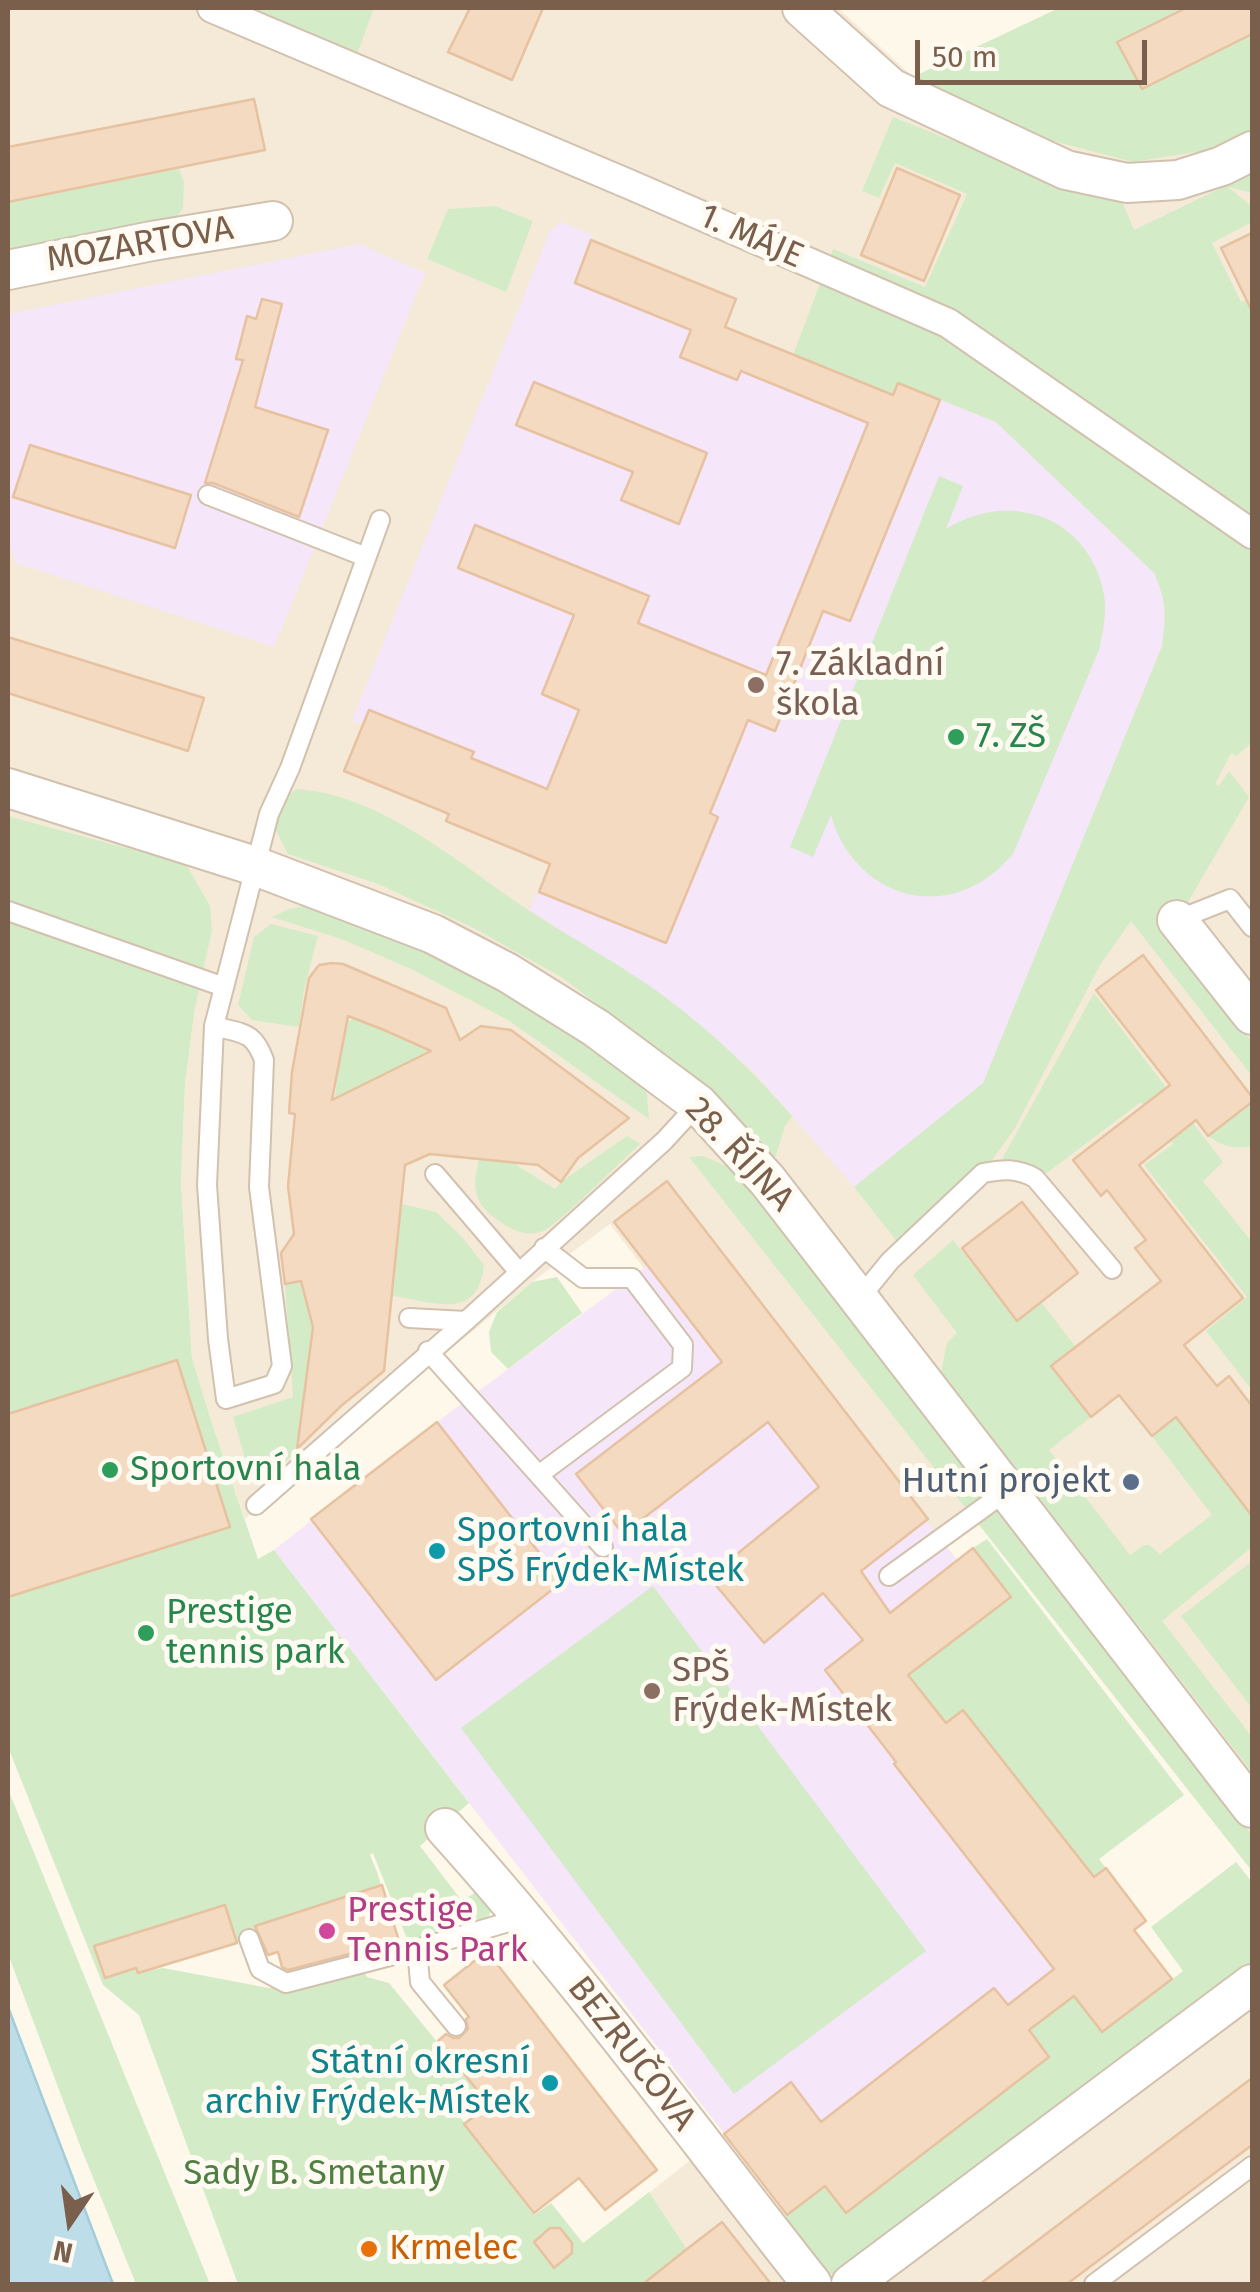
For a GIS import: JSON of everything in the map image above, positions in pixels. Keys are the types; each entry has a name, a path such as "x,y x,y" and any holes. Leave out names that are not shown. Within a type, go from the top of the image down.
{"street":[{"name":"1. MÁJE","path":"212,8 631,184 948,323 1252,534"},
{"path":"802,8 891,88 1066,170 1127,183 1178,180 1222,166 1252,151"},
{"name":"MOZARTOVA","path":"8,270 273,221"},
{"name":"28. ŘÍJNA","path":"8,788 255,866 433,934 596,1028 698,1104 768,1181 1252,1808"},
{"path":"1177,920 1252,1015"},
{"name":"BEZRUČOVA","path":"445,1828 492,1879 812,2284"},
{"path":"852,2284 1252,1984"}],"lane":[{"path":"208,495 366,556"},
{"path":"214,1026 244,1033 258,1043 264,1060 259,1187 282,1366 274,1384 226,1399 207,1184 214,1026 269,814 290,768 380,520"},
{"path":"1177,920 1230,900 1252,927"},
{"path":"8,911 224,987"},
{"path":"256,1504 466,1321 664,1141 698,1104"},
{"path":"859,1300 890,1261 970,1186 983,1174 999,1170 1019,1170 1035,1178 1112,1269"},
{"path":"435,1174 518,1271"},
{"path":"540,1474 682,1368 683,1345 632,1278 582,1278 544,1248"},
{"path":"410,1318 466,1321"},
{"path":"428,1352 603,1547"},
{"path":"889,1576 1008,1490"},
{"path":"249,1939 260,1969 286,1983 522,1918"},
{"path":"417,1949 420,1982 456,2026"},
{"path":"1094,2284 1252,2166"}],"shaded area":[{"path":"8,8 838,8 913,77 1059,8 1252,8 1252,1871 977,1522 890,1591 610,1224 532,1282 245,1519 192,1358 181,1183 185,1084 195,1008 186,864 8,816"},
{"name":"7. Základní škola","path":"561,222 593,235 592,240 736,299 725,327 893,395 898,383 996,422 1155,573 1164,597 1162,646 983,1084 854,1187 754,1072 664,996 529,910 550,864 446,821 448,814 344,771 363,725 352,720 550,231"},
{"path":"359,244 425,273 274,647 16,563 8,538 8,314"},
{"name":"SPŠ Frýdek-Místek","path":"667,1181 957,1560 973,1548 1011,1597 925,1663 946,1722 963,1710 1093,1876 1106,1868 1146,1921 1134,1930 1172,1979 846,2213 825,2187 787,2215 274,1550 437,1422 647,1266 614,1222"},
{"path":"1252,1961 1252,2284 560,2284 549,2273 719,2137 829,2274 844,2268"}],"green space":[{"path":"212,8 374,8 352,68"},
{"path":"1059,8 1252,8 1252,130 1215,149 1133,162 1023,133 913,77"},
{"path":"893,117 1024,169 1121,199 1134,230 1252,173 1252,193 1228,187 1252,207 1252,222 1212,243 1241,302 1252,297 1252,743 1236,756 1231,753 1215,784 1219,786 1229,771 1249,797 1170,933 1252,1042 1252,1076 1131,921 1100,965 1015,1128 983,1173 903,1249 854,1187 983,1083 1162,646 1165,617 1154,573 996,422 899,383 893,395 793,355 833,249 925,287 967,194 895,163 879,198 862,191"},
{"path":"179,169 184,183 183,209 173,220 8,260 8,203"},
{"path":"495,206 533,221 506,292 427,259 448,209"},
{"path":"939,476 963,486 946,529 996,511 1044,518 1065,529 1096,568 1105,609 1099,650 1013,854 977,884 930,897 908,894 868,874 852,858 831,815 813,857 790,847"},
{"path":"296,789 359,804 419,835 682,1010 732,1053 792,1116 774,1161 672,1060 561,977 472,927 378,884 288,854 273,825 281,802"},
{"name":"Sady B. Smetany","path":"8,816 186,864 210,906 212,930 195,1008 185,1084 181,1183 192,1358 258,1559 274,1550 469,1803 420,1846 462,1901 481,1893 492,1907 487,1921 409,1944 373,1853 370,1855 400,1943 286,1980 278,1952 265,1956 258,1936 152,1970 163,1968 269,1988 363,1970 367,1977 389,1983 474,2087 486,2095 454,2109 534,2215 551,2203 583,2243 649,2192 686,2248 722,2222 771,2284 238,2284 139,2015 103,1985 8,1747"},
{"path":"308,905 473,968 634,1075 647,1094 649,1119 508,1020 411,969 344,940 272,917"},
{"path":"271,924 318,936 299,1027 252,1020 238,1005 254,937"},
{"path":"1094,993 1223,1162 1203,1181 1252,1242 1252,1390 1206,1331 1247,1297 1144,1165 1173,1144 1141,1102 1047,1173 1002,1159"},
{"path":"354,1018 430,1052 357,1087 333,1119 347,1022"},
{"path":"1252,1102 1251,1146 1228,1146 1208,1136"},
{"path":"627,1136 640,1144 574,1207 541,1232 520,1232 508,1227 485,1209 477,1196 479,1159 513,1163 555,1189"},
{"path":"703,1156 733,1169 1252,1835 1252,1871 689,1157"},
{"path":"402,1204 436,1212 484,1265 473,1295 452,1304 393,1296"},
{"path":"953,1240 1017,1321 1041,1302 1075,1346 1051,1366 1091,1417 1049,1450 1130,1555 1144,1545 1160,1554 1212,1515 1152,1436 1176,1417 1252,1516 1252,1547 1162,1621 1252,1737 1252,1772 941,1372 947,1343 957,1333 913,1275"},
{"path":"557,1277 582,1313 508,1369 491,1352 489,1332 497,1312 532,1282"},
{"path":"301,1281 313,1327 297,1449 275,1475 250,1475 233,1417 293,1397 285,1284"},
{"path":"987,1539 1184,1795 1099,1859 1106,1868 1094,1877 964,1710 946,1723 906,1671 925,1662 1010,1598 973,1548"},
{"path":"1252,1561 1252,1708 1181,1616"},
{"path":"653,1586 926,1951 734,2094 461,1728"},
{"path":"8,1789 210,2284 136,2284 8,1954"},
{"path":"1236,1862 1252,1882 1252,1961 844,2268 830,2275 818,2271 783,2231 787,2215 825,2186 846,2212 1029,2030 1074,1996 1103,2032 1183,1971 1151,1927"}],"water":[{"path":"8,2007 113,2284 8,2284"}],"building":[{"path":"470,8 543,8 512,80 448,52"},
{"path":"1186,8 1252,8 1252,34 1142,89 1117,42"},
{"path":"254,99 265,150 8,202 8,147"},
{"path":"897,168 960,195 924,281 861,255"},
{"path":"1252,233 1252,311 1221,248"},
{"path":"591,240 736,299 725,327 893,395 898,383 940,400 850,621 823,611 775,731 748,720 710,813 718,817 666,943 539,892 550,864 446,821 449,814 344,771 369,710 474,752 471,758 547,789 579,710 542,694 574,615 458,568 475,525 649,596 638,623 766,675 868,423 741,371 737,380 680,357 691,330 575,283"},
{"path":"262,299 282,304 255,407 328,430 299,517 205,483 243,360 236,359 247,316 256,319"},
{"path":"534,382 707,453 679,524 621,500 633,472 516,425"},
{"path":"30,445 191,495 175,548 13,497"},
{"path":"8,637 204,698 188,751 8,693"},
{"path":"1143,955 1252,1097 1252,1102 1208,1136 1196,1120 1139,1165 1243,1298 1184,1345 1217,1386 1229,1376 1252,1406 1252,1516 1176,1417 1152,1436 1119,1395 1091,1417 1051,1366 1161,1281 1135,1248 1146,1240 1107,1190 1101,1196 1073,1160 1170,1085 1096,990"},
{"path":"343,964 446,1008 460,1040 481,1026 511,1030 629,1118 578,1158 561,1182 538,1165 430,1154 405,1165 384,1371 297,1449 313,1327 301,1281 285,1284 281,1253 294,1234 288,1186 295,1114 289,1113 292,1072 309,978 319,965","holes":["348,1016 431,1051 332,1100"]},
{"path":"667,1181 928,1519 861,1571 890,1613 973,1548 1011,1597 908,1675 946,1723 963,1710 1094,1877 1106,1868 1146,1921 1134,1930 1172,1979 1102,2032 1074,1996 1029,2030 1049,2057 846,2213 825,2186 787,2215 724,2134 791,2082 821,2122 994,1988 1008,2005 1054,1969 825,1670 863,1640 823,1593 764,1643 709,1577 819,1487 768,1422 623,1534 576,1474 722,1362 614,1222"},
{"path":"1022,1202 1078,1273 1017,1321 962,1248"},
{"name":"Sportovní hala","path":"177,1360 230,1527 8,1597 8,1414"},
{"name":"Sportovní hala SPŠ Frýdek-Místek","path":"437,1422 562,1582 436,1680 311,1519"},
{"name":"Prestige Tennis Park","path":"382,1885 399,1941 288,1970 282,1967 278,1952 268,1955 255,1926"},
{"path":"225,1905 237,1943 138,1973 136,1968 105,1978 94,1946"},
{"name":"Státní okresní archiv Frýdek-Místek","path":"487,1951 657,2170 605,2210 579,2178 534,2213 464,2124 489,2105 438,2041 446,2034 459,2038 468,2029 469,2017 444,1985"},
{"path":"1252,2078 1252,2145 1067,2284 980,2284"},
{"path":"722,2222 771,2284 643,2284 687,2249"},
{"path":"550,2228 560,2228 572,2243 572,2253 554,2268 534,2242"}],"place":[{"name":"7. Základní škola","path":"756,685"},
{"name":"7. ZŠ","path":"956,737"},
{"name":"Sportovní hala","path":"110,1470"},
{"name":"Hutní projekt","path":"1131,1482"},
{"name":"Sportovní hala SPŠ Frýdek-Místek","path":"437,1551"},
{"name":"Prestige tennis park","path":"146,1633"},
{"name":"SPŠ Frýdek-Místek","path":"652,1691"},
{"name":"Prestige Tennis Park","path":"327,1931"},
{"name":"Státní okresní archiv Frýdek-Místek","path":"550,2083"},
{"name":"Krmelec","path":"369,2249"}]}
